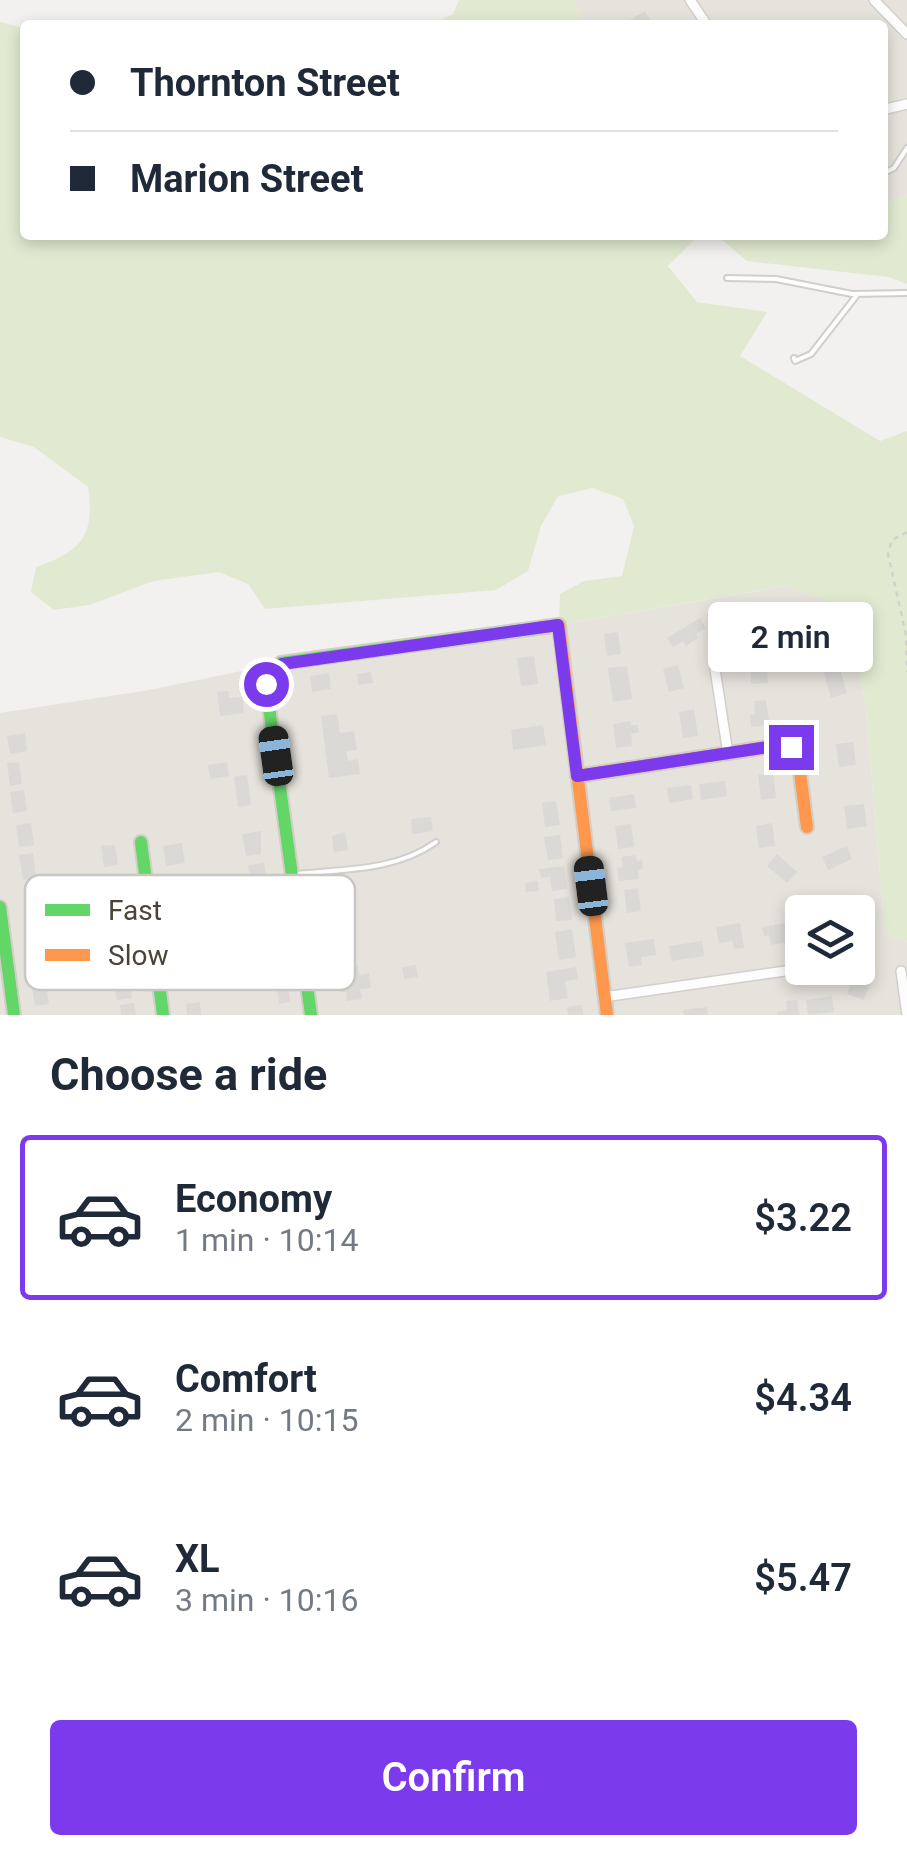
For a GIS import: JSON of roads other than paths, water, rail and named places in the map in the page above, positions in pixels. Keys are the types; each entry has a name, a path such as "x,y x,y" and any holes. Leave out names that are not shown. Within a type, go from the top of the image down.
{"street":[{"path":"874,0 907,34"},
{"path":"292,874 268,676 282,664 558,625 607,1015"},
{"path":"716,668 728,754"},
{"path":"577,776 781,745 791,747 798,757 807,826"},
{"path":"141,842 145,875"},
{"path":"0,907 14,1015"},
{"path":"604,997 785,971"},
{"path":"901,971 907,1015"},
{"path":"160,990 163,1015"},
{"path":"308,990 311,1015"}],"lane":[{"path":"888,171 907,148"},
{"path":"727,278 776,279 858,294 907,293"},
{"path":"794,358 796,361 810,354 858,294"},
{"path":"292,874 397,861 421,853 436,842"}]}
